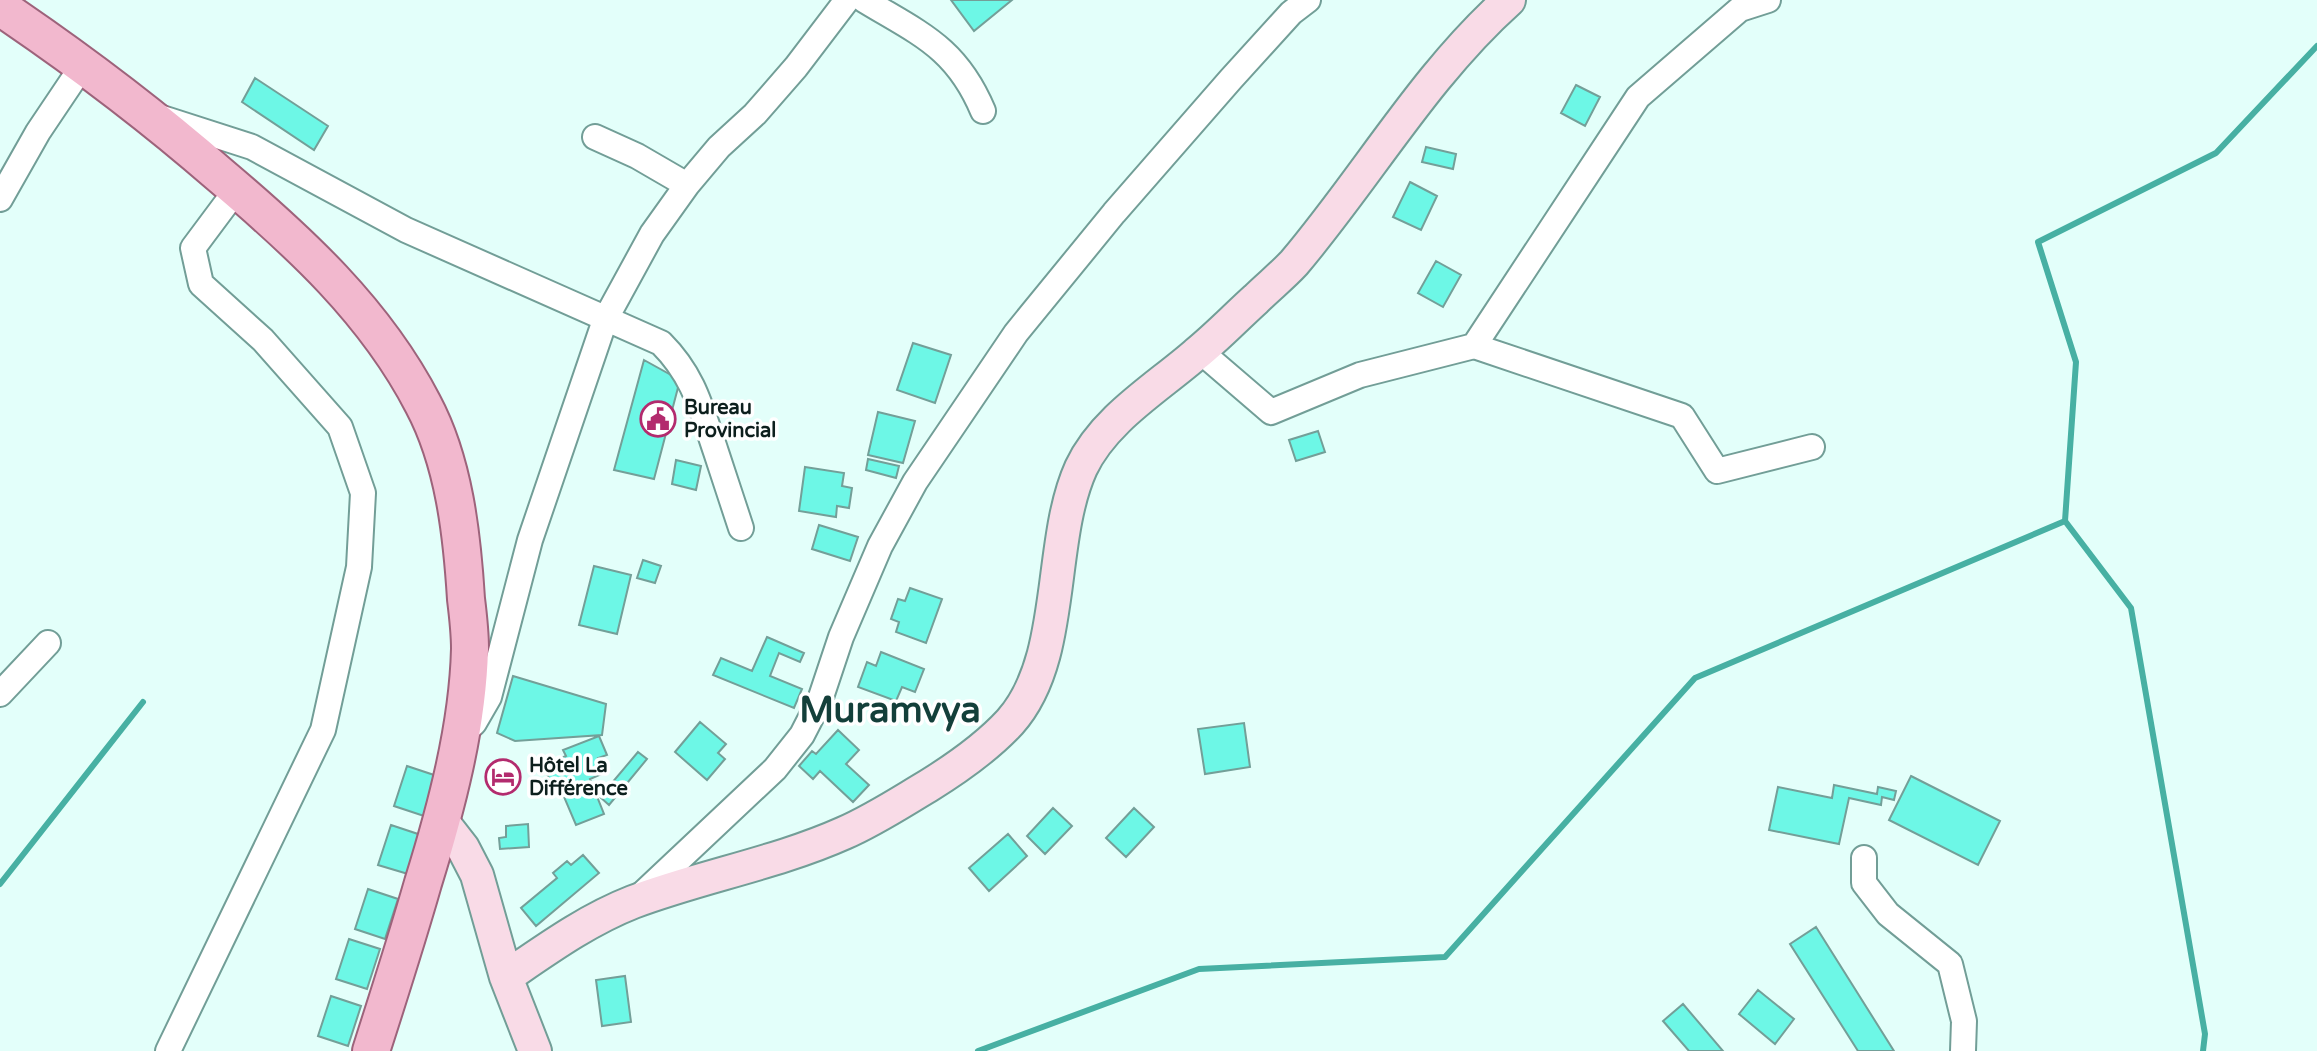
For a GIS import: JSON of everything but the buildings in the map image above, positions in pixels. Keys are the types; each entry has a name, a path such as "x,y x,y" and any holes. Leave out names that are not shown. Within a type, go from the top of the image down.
{"main road":[{"path":"506,977 591,921 634,902 843,833 947,774 1012,720 1027,695 1040,662 1054,598 1068,505 1082,467 1098,440 1292,266 1448,62 1509,0"},
{"path":"0,7 149,114 317,260 392,353 424,405 443,454 463,544 470,649 460,735 442,821 371,1051"},
{"path":"442,821 463,848 477,875 506,977 535,1051"}],"street":[{"path":"460,735 474,723 489,697 530,540 605,320 652,234 687,185 719,147 766,102 847,0"},
{"path":"864,0 930,41 955,61 972,85 983,111"},
{"path":"634,902 775,769 802,735 820,700 841,637 880,546 915,482 1016,333 1114,213 1231,79 1291,13 1308,0"},
{"path":"1474,346 1638,97 1740,9 1768,0"},
{"path":"0,199 38,132 83,65"},
{"path":"149,114 252,147 406,230 661,343 680,362 693,385 741,528"},
{"path":"595,137 637,156 687,185"},
{"path":"168,1051 323,730 359,567 363,493 340,427 263,340 201,284 193,248 237,189"},
{"path":"1200,351 1271,412 1360,375 1474,346 1682,416 1717,471 1812,447"},
{"path":"0,694 48,643"},
{"path":"1864,858 1864,883 1888,914 1950,964 1964,1021 1963,1051"}],"waterway":[{"path":"2203,1051 2205,1034 2131,608 2065,521 2076,362 2038,242 2216,153 2317,46"},
{"path":"978,1051 1199,969 1445,957 1695,678 2065,521"},
{"path":"0,884 143,702"}],"place":[{"name":"Bureau Provincial","path":"658,419"},
{"name":"Hôtel La Différence","path":"503,777"}],"district":[{"name":"Muramvya","path":"890,710"}]}
